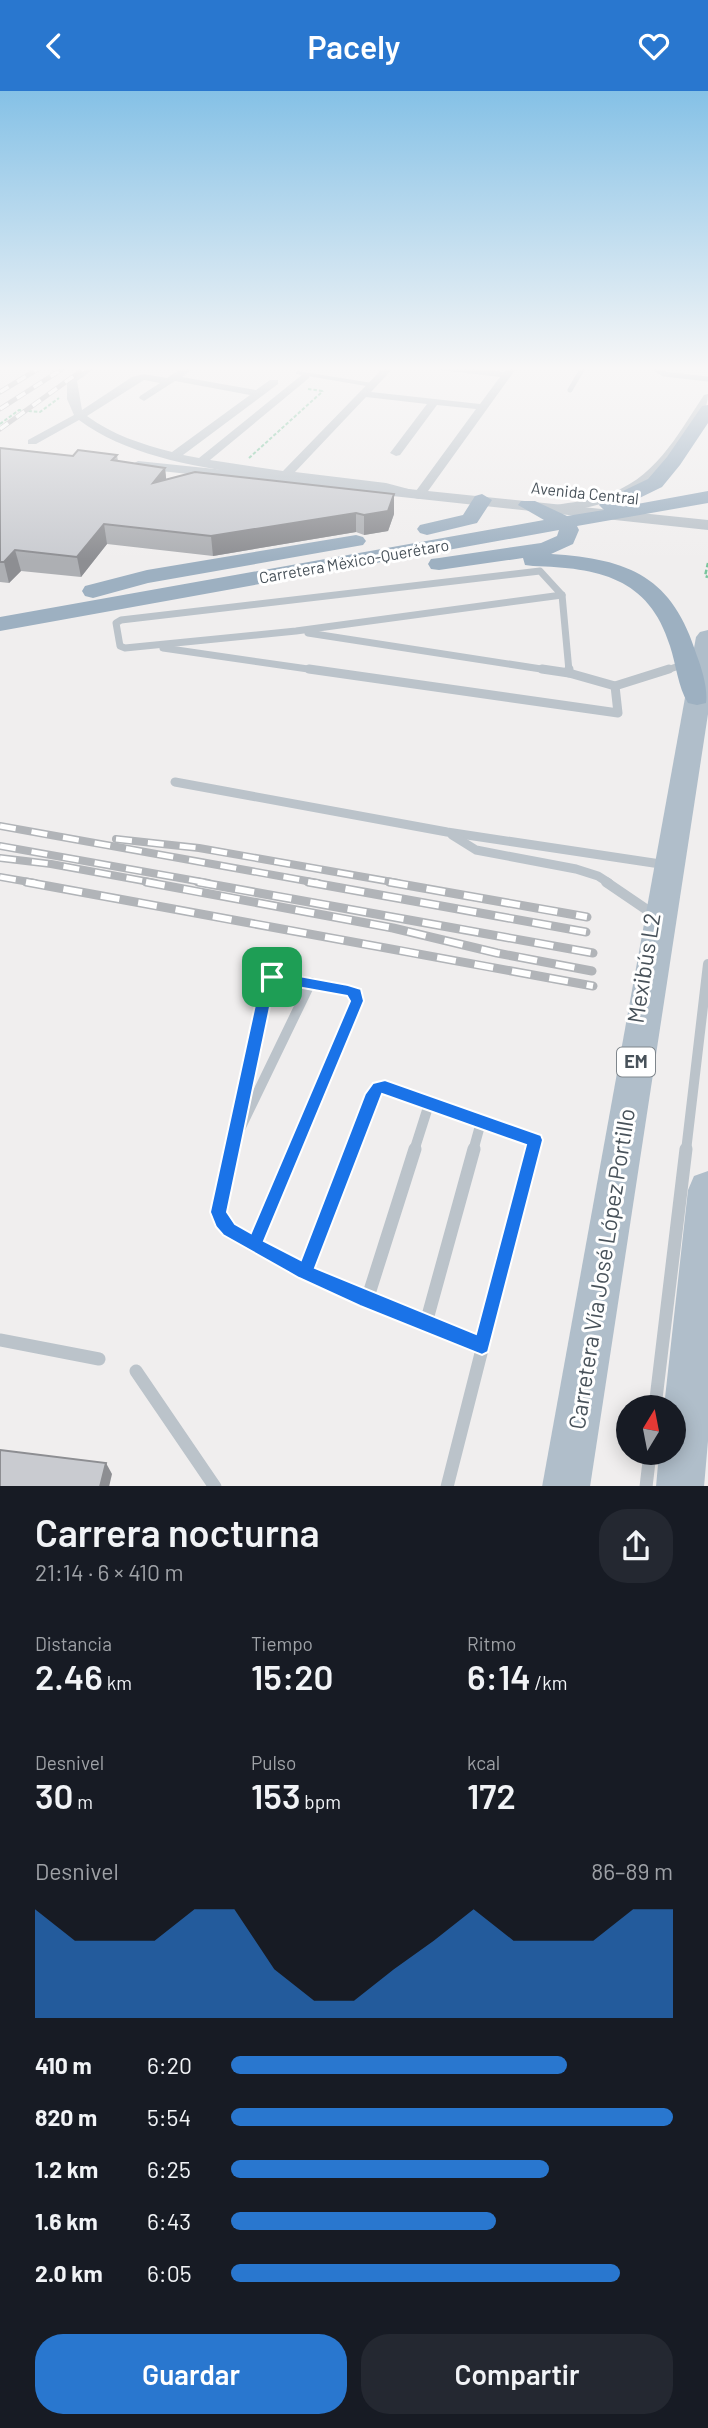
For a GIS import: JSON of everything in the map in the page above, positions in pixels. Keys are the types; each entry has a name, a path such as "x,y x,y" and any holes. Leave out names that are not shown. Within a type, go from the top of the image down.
{"highway":[{"path":"608,505 655,483 694,431"},
{"name":"Carretera México-Querétaro","path":"0,609 708,487"},
{"name":"Carretera México-Querétaro","path":"0,624 708,497"},
{"path":"66,597 147,577 441,527 470,519 482,500"},
{"path":"366,574 521,553 546,548 566,540 569,530 565,523 528,505"},
{"path":"214,587 533,560 570,561 600,567 631,579 664,606 700,675"}],"main road":[{"name":"Carretera Vía José López Portillo","path":"566,1486 660,918 674,874 700,675"},
{"path":"671,1477 708,1190"}],"street":[{"path":"31,450 48,431"},
{"path":"103,431 173,457 386,487 419,495 466,431"},
{"path":"173,457 208,431"},
{"path":"202,461 236,431"},
{"path":"287,474 328,431"},
{"path":"396,453 412,431"},
{"path":"560,508 610,496 648,478 684,431"},
{"name":"Avenida Central","path":"457,498 375,498 121,467 482,500 708,524"}],"lane":[{"path":"562,595 296,631 121,648 118,621 536,571 542,573 562,595 569,673"},
{"path":"296,631 569,673 615,686 700,675"},
{"path":"147,646 618,713 615,686"},
{"path":"175,782 674,874"},
{"path":"447,832 476,850 576,869 598,876 660,918"},
{"path":"656,1395 708,964"},
{"path":"254,1244 357,1001 356,993 279,977 272,977 267,982 219,1212 229,1230 254,1244 305,1272 482,1346"},
{"path":"233,1142 311,982"},
{"path":"305,1272 378,1087 385,1087 535,1140 447,1486"},
{"path":"367,1300 429,1104"},
{"path":"426,1323 481,1122"},
{"path":"0,1340 99,1359"},
{"path":"136,1371 215,1486"}],"path":[{"path":"239,467 279,431"},
{"path":"706,577 708,563"}],"building":[{"path":"0,448 73,456 78,450 117,455 112,460 165,468 153,483 195,472 394,494 388,511 364,515 356,513 211,536 104,524 77,557 15,550 4,562 0,562"},
{"path":"0,1450 106,1463 100,1486 0,1486"}],"railway":[{"path":"0,826 318,883"},
{"path":"116,839 199,848 398,883"},
{"path":"0,846 208,883"},
{"path":"0,858 51,864 155,883"},
{"path":"0,877 35,883"},
{"path":"26,882 593,986"},
{"path":"146,882 393,928 497,953 592,971"},
{"path":"198,882 593,953"},
{"path":"308,882 586,932"},
{"path":"389,882 587,917"}],"route":[{"path":"272,977 267,982 219,1212 222,1221 229,1230 254,1244 305,1272 482,1346 535,1140 385,1087 378,1087 305,1272 254,1244 357,1001 356,993 348,990 272,977"}]}
